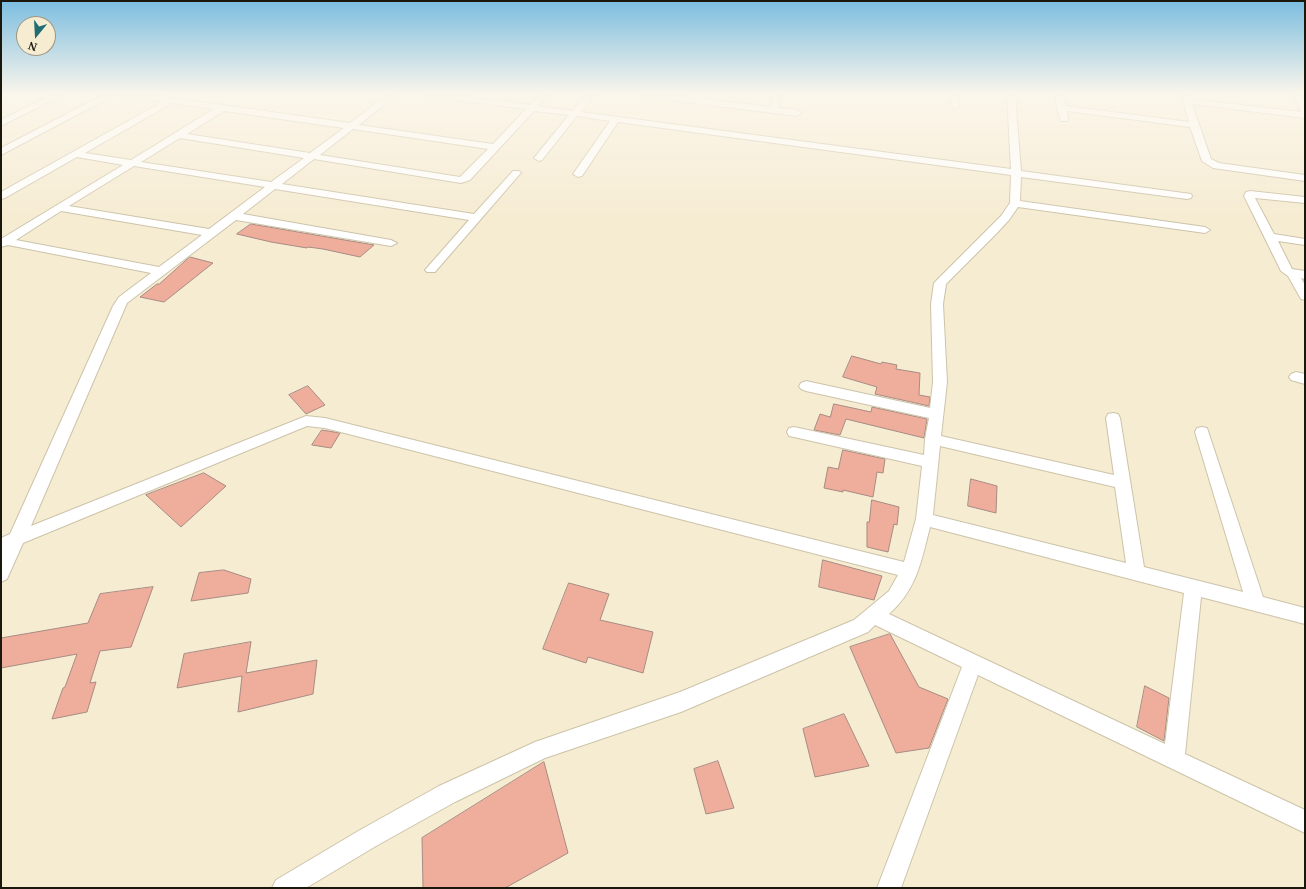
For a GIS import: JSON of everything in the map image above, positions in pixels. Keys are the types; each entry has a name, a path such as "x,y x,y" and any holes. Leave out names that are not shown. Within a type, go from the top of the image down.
{"street":[{"path":"1,152 33,135"},
{"path":"1,196 108,135"},
{"path":"4,242 177,135"},
{"path":"181,135 461,180 466,178 505,135"},
{"path":"1,574 118,306 123,300 340,135"},
{"path":"416,135 494,147"},
{"path":"539,158 557,135"},
{"path":"578,174 605,135"},
{"path":"738,135 1187,196"},
{"path":"284,888 440,797 542,749 681,702 861,626 895,597 910,571 924,519 932,439 940,382 937,304 940,284 1001,223 1015,203 1016,173 1014,135"},
{"path":"1198,135 1207,161 1216,166 1305,178"},
{"path":"75,154 272,187 476,218"},
{"path":"430,270 516,173"},
{"path":"1305,200 1250,194 1249,196 1287,271 1299,274 1305,296"},
{"path":"1015,203 1205,230"},
{"path":"60,208 211,233"},
{"path":"234,216 391,242"},
{"path":"1270,237 1305,242"},
{"path":"4,242 161,271"},
{"path":"806,386 935,414"},
{"path":"1113,418 1136,574"},
{"path":"1,545 306,421 325,423 910,571"},
{"path":"794,432 930,462"},
{"path":"1202,432 1256,604"},
{"path":"932,439 1123,483"},
{"path":"924,519 1305,616"},
{"path":"1174,759 1193,588"},
{"path":"874,616 1305,822"},
{"path":"889,888 973,663"}],"building":[{"path":"251,224 374,245 360,257 323,249 271,242 237,234"},
{"path":"190,257 213,263 164,302 140,297 159,284"},
{"path":"852,356 881,364 882,362 897,365 896,369 920,373 919,395 930,397 929,406 875,394 877,387 843,377"},
{"path":"308,386 325,405 306,414 289,395"},
{"path":"834,404 871,412 872,407 927,419 924,438 846,419 840,435 814,430 820,414 830,417"},
{"path":"322,430 340,433 331,448 312,445"},
{"path":"843,450 885,459 883,473 877,472 873,497 843,490 843,492 824,488 828,467 838,469"},
{"path":"204,473 226,486 181,527 146,495"},
{"path":"971,479 997,486 996,513 968,506"},
{"path":"872,500 899,507 897,525 894,524 888,552 867,547 867,522 869,522"},
{"path":"823,560 882,576 874,600 819,587"},
{"path":"224,570 251,579 248,593 191,601 199,573"},
{"path":"569,583 609,594 600,620 653,632 643,673 588,657 586,663 543,649"},
{"path":"153,587 131,647 100,651 90,683 96,682 87,712 52,719 77,654 1,668 1,638 88,623 100,594"},
{"path":"890,634 919,687 948,699 929,748 896,753 850,647"},
{"path":"251,642 246,673 317,660 313,694 238,712 242,676 177,688 184,654"},
{"path":"1145,686 1169,698 1164,741 1137,727"},
{"path":"844,714 869,766 815,777 803,729"},
{"path":"718,761 734,808 706,814 694,769"},
{"path":"544,762 568,853 505,888 423,888 422,838"}]}
